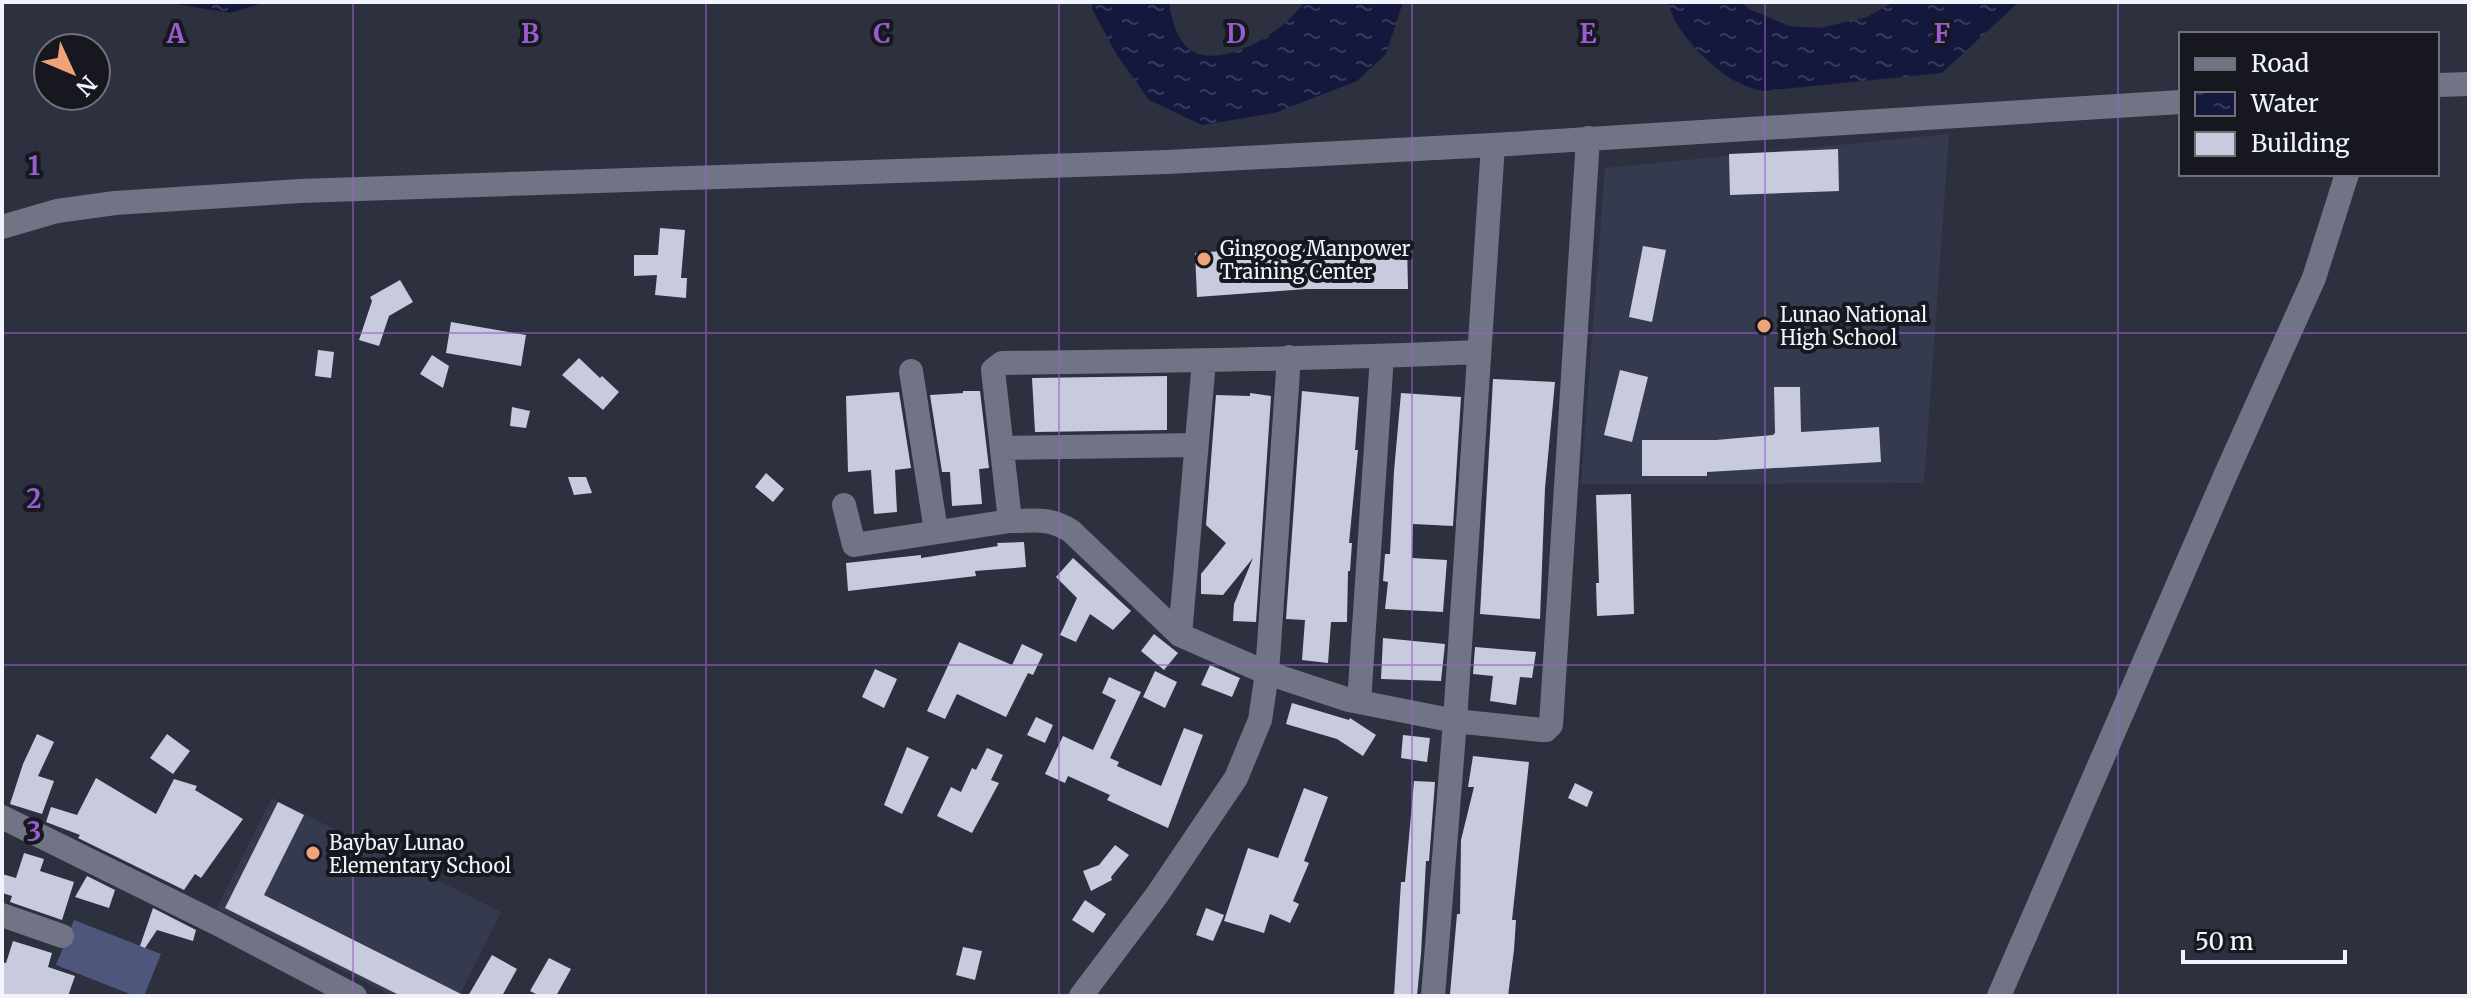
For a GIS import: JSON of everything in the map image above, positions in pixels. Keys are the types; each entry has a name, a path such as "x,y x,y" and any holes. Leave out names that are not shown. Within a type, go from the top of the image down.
{"street":[{"path":"2439,85 2469,84"},
{"path":"2,227 57,211 115,203 300,191 1152,163 2179,102"},
{"path":"844,505 854,545 1010,521 1052,520 1071,531 1180,635 1267,673 1359,702 1455,721 1546,730 1551,725 1588,138"},
{"path":"1433,996 1455,721 1493,145"},
{"path":"1999,996 2314,278 2346,176"},
{"path":"1010,521 993,370 1002,363 1204,361 1478,352"},
{"path":"1359,702 1382,356"},
{"path":"1081,996 1157,895 1236,778 1260,720 1267,673 1289,357"},
{"path":"1180,635 1204,361"},
{"path":"911,371 936,531"},
{"path":"1002,448 1196,445"},
{"path":"2,817 355,996"},
{"path":"2,915 62,936"}],"shaded area":[{"name":"Lunao National High School","path":"1949,134 1924,483 1581,484 1605,168"},
{"name":"Baybay Lunao Elementary School","path":"272,798 501,912 459,996 393,996 217,908"},
{"path":"74,920 161,954 144,996 135,996 56,965"}],"water":[{"path":"163,2 266,2 230,13"},
{"path":"1093,2 1169,2 1174,23 1184,43 1194,52 1207,56 1222,55 1255,43 1285,23 1304,2 1403,2 1386,54 1357,81 1275,113 1202,125 1149,100 1117,55 1092,9"},
{"path":"1669,2 1740,2 1789,26 1820,28 1867,17 1894,2 2019,2 1942,73 1763,91 1729,77 1695,48 1677,24"}],"building":[{"path":"1838,149 1839,191 1730,195 1729,154"},
{"path":"660,228 685,230 681,278 687,278 686,298 655,295 657,275 634,276 634,255 658,255"},
{"path":"1407,243 1408,289 1306,289 1197,297 1195,253 1319,244"},
{"path":"1643,246 1666,250 1652,322 1629,317"},
{"path":"400,280 413,302 389,316 379,346 359,340 372,301 370,297"},
{"path":"451,322 526,335 521,366 446,353"},
{"path":"318,350 334,352 331,378 315,376"},
{"path":"432,355 449,366 443,388 420,374"},
{"path":"579,358 619,392 603,410 562,375"},
{"path":"1620,370 1648,377 1632,442 1604,435"},
{"path":"1167,376 1167,430 1035,432 1032,378"},
{"path":"1493,379 1555,382 1545,488 1540,619 1480,614"},
{"path":"1774,387 1800,387 1801,432 1879,427 1881,462 1707,472 1707,476 1642,476 1642,440 1716,440 1773,435"},
{"path":"980,391 989,468 979,469 982,504 952,506 950,472 942,472 930,395"},
{"path":"1302,391 1359,397 1347,622 1331,622 1328,663 1302,660 1305,620 1286,619"},
{"path":"899,392 911,468 895,470 897,512 874,514 871,470 848,472 846,396"},
{"path":"1250,393 1271,396 1256,622 1233,621 1234,604 1253,558 1223,595 1201,594 1201,574 1226,543 1206,525 1216,395 1250,396"},
{"path":"1401,393 1461,397 1453,526 1413,524 1412,558 1447,560 1443,612 1385,609 1388,582 1383,581 1385,554 1390,554"},
{"path":"512,407 530,411 526,428 510,426"},
{"path":"766,473 784,489 773,502 755,487"},
{"path":"568,477 586,477 592,493 574,495"},
{"path":"1631,494 1634,614 1597,616 1596,495"},
{"path":"1024,542 1026,567 975,571 976,576 848,591 846,563 921,555 921,558 998,546 997,543"},
{"path":"1073,558 1131,611 1113,630 1090,614 1076,642 1060,635 1077,598 1056,577"},
{"path":"1154,634 1178,653 1164,670 1141,651"},
{"path":"1383,638 1445,644 1441,681 1381,679"},
{"path":"959,642 1012,665 1022,644 1043,654 1033,675 1028,673 1006,717 957,694 945,719 927,711"},
{"path":"1475,647 1536,652 1532,678 1520,677 1516,705 1490,701 1493,676 1473,674"},
{"path":"1210,665 1240,678 1232,697 1201,685"},
{"path":"875,669 897,679 884,708 862,697"},
{"path":"1155,671 1177,682 1165,708 1143,697"},
{"path":"1109,677 1141,692 1110,758 1119,762 1117,766 1161,786 1184,728 1203,735 1168,828 1107,800 1110,795 1068,776 1065,783 1045,774 1063,736 1093,750 1116,700 1102,693"},
{"path":"1292,703 1350,718 1376,735 1363,756 1337,739 1286,724"},
{"path":"1036,717 1053,725 1045,743 1027,735"},
{"path":"37,734 54,742 38,776 54,781 42,814 10,804"},
{"path":"167,734 190,751 173,774 150,758"},
{"path":"1403,735 1430,738 1427,762 1401,758"},
{"path":"907,747 929,757 902,814 884,805"},
{"path":"987,748 1003,755 991,780 999,783 972,833 937,816 951,787 961,792 972,768 976,770"},
{"path":"1473,756 1529,762 1512,920 1516,920 1508,996 1450,994 1457,914 1460,914 1461,840 1474,787 1468,787"},
{"path":"96,778 156,814 174,779 197,786 195,790 243,819 201,878 195,874 184,890 78,838 80,835 46,822 51,807 77,815"},
{"path":"1414,781 1435,782 1429,861 1426,861 1421,954 1417,996 1394,996 1401,882 1405,882"},
{"path":"1575,783 1593,792 1587,807 1568,798"},
{"path":"1304,788 1328,797 1304,861 1309,863 1293,901 1299,904 1290,923 1270,914 1264,933 1224,921 1248,848 1278,858"},
{"path":"278,802 304,815 264,895 465,996 401,996 225,908"},
{"path":"1115,845 1129,855 1111,877 1112,880 1091,891 1083,871 1099,865"},
{"path":"24,853 44,859 40,871 74,882 62,920 10,902 12,896 2,893 2,874 16,878"},
{"path":"87,876 115,890 109,908 75,897"},
{"path":"1085,900 1106,914 1093,933 1072,920"},
{"path":"153,908 196,930 193,941 157,930 145,948 140,946"},
{"path":"1206,908 1224,915 1213,941 1196,935"},
{"path":"13,941 52,953 48,967 75,976 68,996 2,996 2,962 6,963"},
{"path":"963,947 982,951 975,980 956,975"},
{"path":"492,955 517,969 502,996 468,996"},
{"path":"549,958 571,969 556,996 540,996 530,991"}],"place":[{"name":"Gingoog Manpower Training Center","path":"1204,259"},
{"name":"Lunao National High School","path":"1764,326"},
{"name":"Baybay Lunao Elementary School","path":"313,853"}]}
